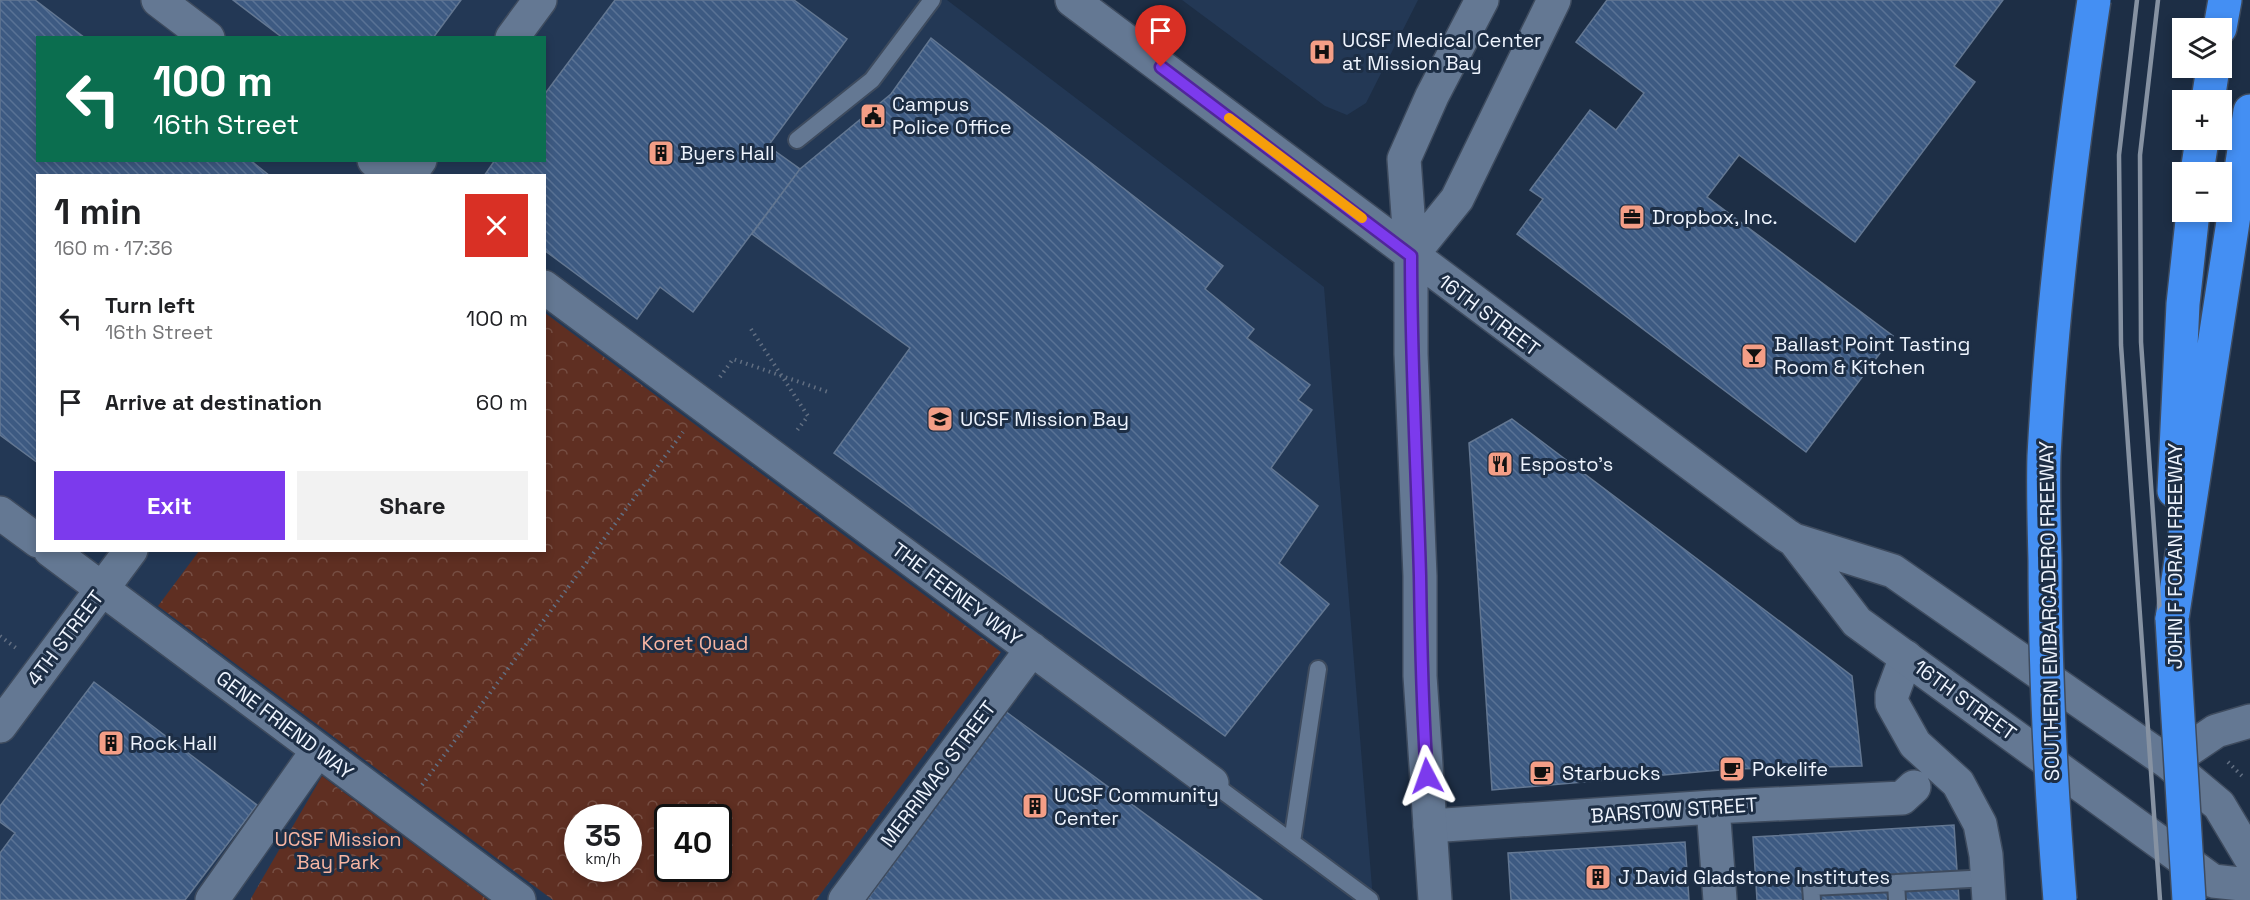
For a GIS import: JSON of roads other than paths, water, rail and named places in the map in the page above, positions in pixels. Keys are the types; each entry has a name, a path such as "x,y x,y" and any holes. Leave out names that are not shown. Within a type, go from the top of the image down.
{"highway":[{"name":"SOUTHERN EMBARCADERO FREEWAY","path":"2060,900 2052,802 2045,623 2044,458 2055,288 2073,139 2094,0"},
{"path":"2222,18 2225,0"},
{"path":"2172,619 2250,111"},
{"name":"JOHN F FORAN FREEWAY","path":"2189,900 2172,619 2174,461 2183,304 2192,222"}],"street":[{"path":"158,0 205,36"},
{"path":"513,36 540,0"},
{"name":"16TH STREET","path":"1072,0 1411,256 1794,540 1857,622 2213,881 2250,885"},
{"path":"1435,900 1420,676 1420,576 1411,354 1411,256 1404,159 1431,96 1482,0"},
{"path":"1411,256 1457,199 1554,0"},
{"path":"376,162 392,174"},
{"name":"THE FEENEY WAY","path":"546,288 1212,783"},
{"path":"0,513 36,540"},
{"name":"16TH STREET","path":"1794,540 1893,571 2169,763 2219,805 2250,857"},
{"name":"GENE FRIEND WAY","path":"53,552 519,900"},
{"name":"4TH STREET","path":"0,726 129,552"},
{"name":"MERRIMAC STREET","path":"845,900 1032,649"},
{"path":"1906,657 1892,695 1892,703 1915,744 1958,783 1980,824 1988,889"},
{"path":"2169,763 2216,731 2250,721"},
{"path":"212,900 318,750"},
{"name":"BARSTOW STREET","path":"1430,826 1713,807 1902,798 1914,787"},
{"path":"1713,807 1720,900"}],"lane":[{"path":"797,140 872,80 932,0"},
{"path":"1292,842 1318,669"},
{"name":"THE FEENEY WAY","path":"1212,783 1370,900"},
{"path":"1896,883 1897,900"},
{"path":"1812,900 1811,887 1896,883 1988,889"}],"railway":[{"path":"2137,0 2119,155 2121,345 2160,900"},
{"path":"2158,0 2140,155 2141,342 2180,900"}],"place":[{"name":"UCSF Medical Center at Mission Bay","path":"1322,52"},
{"name":"Campus Police Office","path":"873,116"},
{"name":"Byers Hall","path":"661,153"},
{"name":"Dropbox, Inc.","path":"1632,217"},
{"name":"Ballast Point Tasting Room & Kitchen","path":"1754,356"},
{"name":"UCSF Mission Bay","path":"940,419"},
{"name":"Esposto's","path":"1500,464"},
{"name":"Rock Hall","path":"111,743"},
{"name":"Pokelife","path":"1732,769"},
{"name":"Starbucks","path":"1542,773"},
{"name":"UCSF Community Center","path":"1035,806"},
{"name":"J David Gladstone Institutes","path":"1598,877"}],"park label":[{"name":"Koret Quad","path":"695,643"},
{"name":"UCSF Mission Bay Park","path":"338,850"}]}
